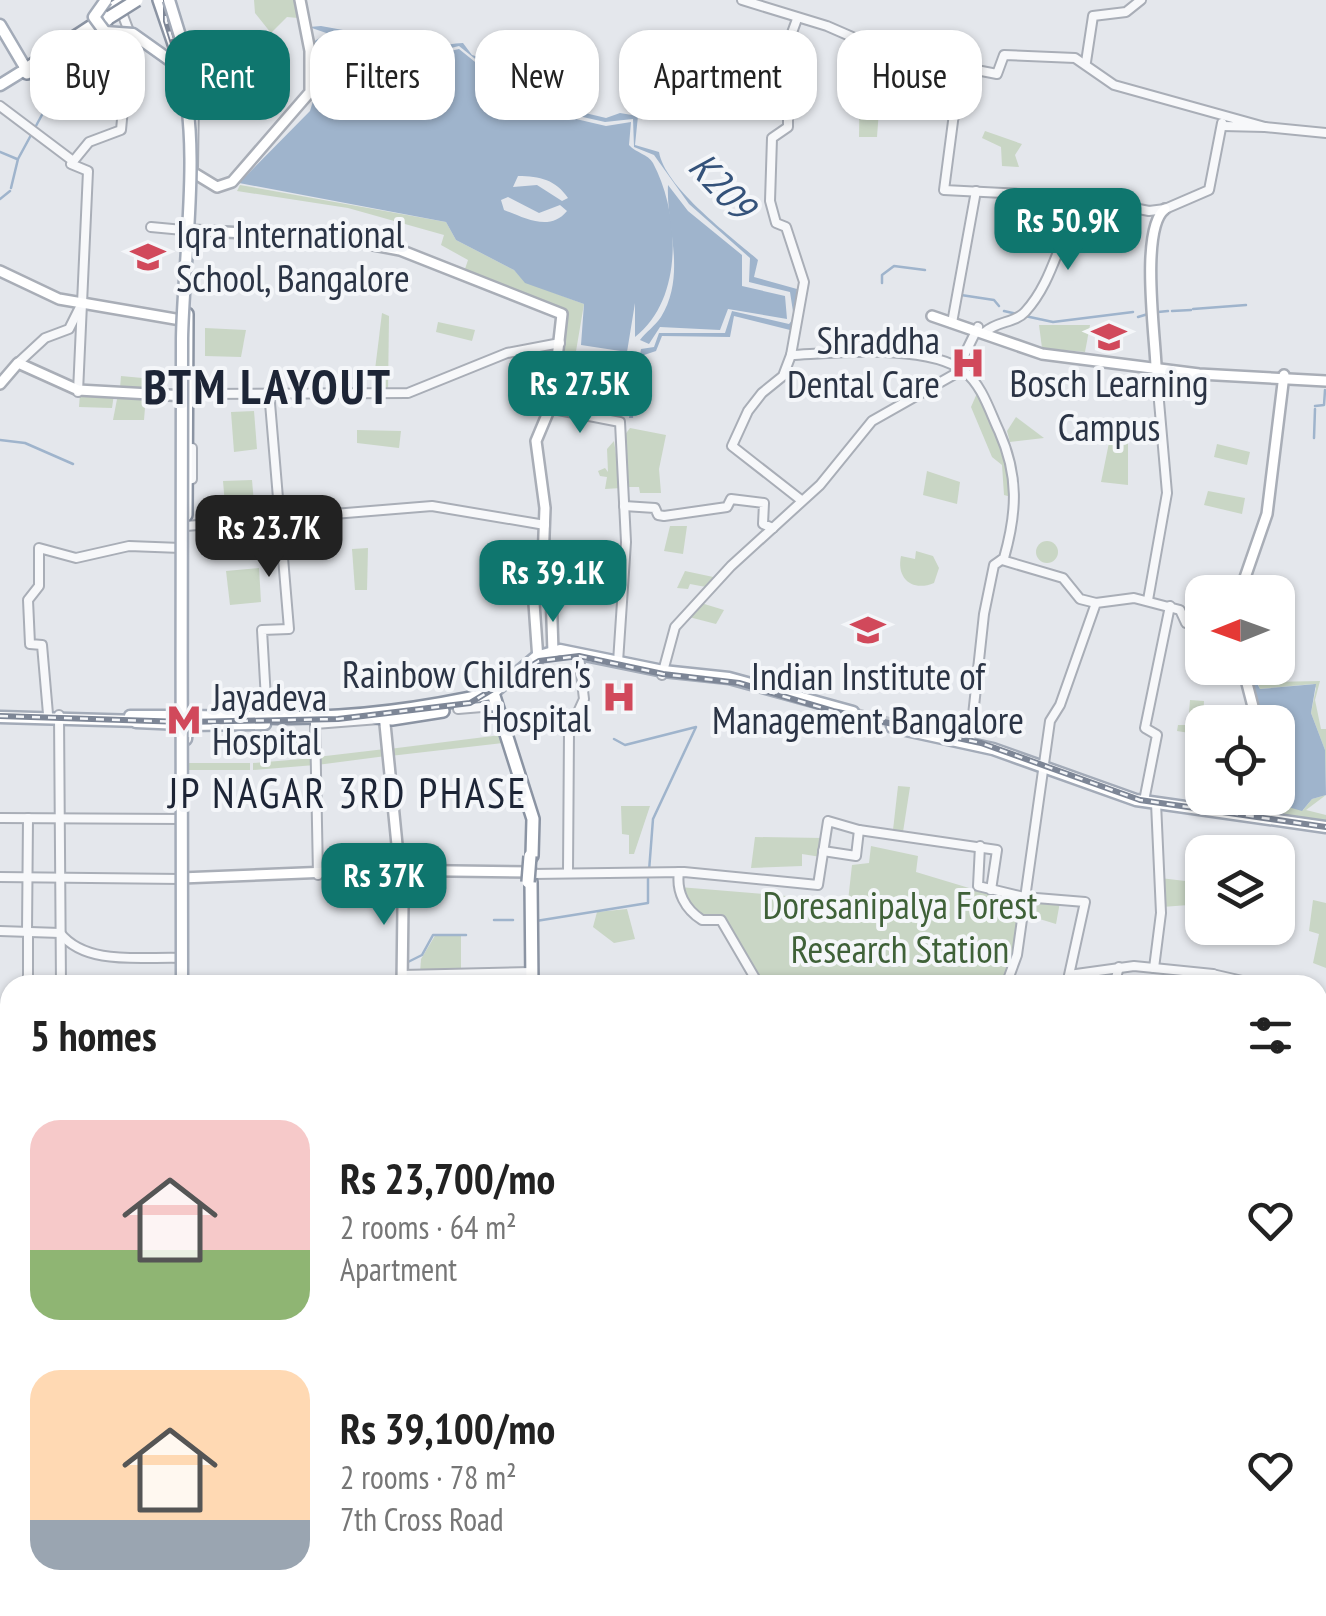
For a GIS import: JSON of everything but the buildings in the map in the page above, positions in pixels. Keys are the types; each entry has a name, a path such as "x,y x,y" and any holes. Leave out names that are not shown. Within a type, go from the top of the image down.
{"highway":[{"path":"161,2 167,30"},
{"path":"161,2 170,30"},
{"path":"91,30 125,6"},
{"path":"91,30 125,6"},
{"path":"184,720 181,548 186,120"},
{"path":"184,720 186,526 181,320 193,168 190,120"},
{"path":"265,719 380,717 493,697"},
{"path":"265,719 316,723 380,717 458,709 493,697"},
{"path":"493,697 533,826 530,975"}],"main road":[{"path":"192,120 193,168 217,187 234,180 310,92 310,50 300,0"},
{"path":"161,2 173,30"},
{"path":"104,30 94,17 125,6"},
{"path":"0,21 29,70 0,87"},
{"path":"183,975 182,322 190,183 188,120"},
{"path":"183,975 191,120"},
{"path":"1158,367 1152,249 1157,217 1165,209"},
{"path":"186,230 298,236 400,250 560,312 564,319 549,409 534,441 544,525 537,658"},
{"path":"0,272 59,299 181,320"},
{"path":"935,317 1045,352 1198,372 1326,380"},
{"path":"0,384 18,363 78,390 183,404"},
{"path":"1245,575 1264,526 1282,376"},
{"path":"541,589 553,651"},
{"path":"553,651 733,683 852,714"},
{"path":"493,697 537,658 553,651 662,673"},
{"path":"0,715 164,720 136,722"},
{"path":"380,717 401,871 401,975"},
{"path":"117,719 184,720"},
{"path":"117,719 265,719"},
{"path":"206,720 265,719"},
{"path":"183,975 184,720"},
{"path":"892,725 970,741 1148,801 1185,806"},
{"path":"1247,815 1326,826"},
{"path":"182,878 401,871 529,876 533,826"},
{"path":"182,878 318,874"}],"street":[{"path":"742,0 837,31"},
{"path":"1086,62 1093,16 1126,12 1142,0"},
{"path":"72,163 89,142 121,130 130,34 125,6"},
{"path":"796,19 777,74 788,101 788,127 772,138 770,201 776,224 786,227 804,282 791,355 783,376 761,394 748,412 732,448 801,500"},
{"path":"982,72 997,74 999,58 1006,55 1055,54 1086,62 1114,86 1262,128"},
{"path":"0,106 72,163 88,171 78,390"},
{"path":"953,120 944,190 1082,201 1142,211 1165,209 1209,190 1222,114"},
{"path":"1222,126 1326,133"},
{"path":"952,322 976,191"},
{"path":"662,673 675,627 820,485 872,421 961,369 980,329 1019,318 1038,297 1082,201"},
{"path":"151,228 186,230"},
{"path":"18,363 45,338 69,329 81,304"},
{"path":"183,404 269,394 408,393 507,353 559,343"},
{"path":"791,355 896,353 961,369 984,400 1012,468 1014,518 1002,560 994,565 984,614 970,741"},
{"path":"1148,600 1167,493 1158,367"},
{"path":"265,719 262,630 289,629 284,519 269,394"},
{"path":"549,409 620,422 626,548 618,662"},
{"path":"624,506 656,508 659,516 676,515 727,507 731,498 764,503 763,524 772,528"},
{"path":"186,526 432,506 544,525"},
{"path":"60,975 59,747 42,645 30,644 28,635 28,600 39,586 39,548 76,558 129,546 181,548"},
{"path":"1002,560 1063,578 1079,599 1096,603 1148,600 1180,610 1185,620"},
{"path":"1010,975 1017,955 1050,719 1060,705 1096,603"},
{"path":"1154,969 1161,913 1148,801 1157,736 1145,728 1170,606"},
{"path":"568,872 570,732 583,703 579,656"},
{"path":"316,723 318,874"},
{"path":"0,819 183,820"},
{"path":"28,819 28,975"},
{"path":"529,876 690,873 818,884 828,821 859,830 996,850 991,890"},
{"path":"823,851 856,856 859,830"},
{"path":"975,845 976,884 1024,897 1085,902 1074,973 1119,968 1217,975"},
{"path":"678,873 678,886 686,906 702,920 721,920 753,975"},
{"path":"529,876 597,874"},
{"path":"0,876 182,878"},
{"path":"0,932 58,933 70,944 114,958 183,958"},
{"path":"1117,975 1119,968"}],"green space":[{"path":"254,0 295,0 298,18 287,17 274,30 269,30 255,13"},
{"path":"859,120 878,120 877,137 859,137"},
{"path":"985,131 1022,144 1015,155 1019,167 1002,166 1001,147 982,138"},
{"path":"240,185 446,222 456,240 514,270 525,282 584,304 574,363 560,362 566,319 463,275 468,260 441,245 444,235 348,208 237,191"},
{"path":"382,313 389,316 388,393 372,394"},
{"path":"438,322 475,330 472,341 436,332"},
{"path":"1039,325 1090,325 1085,352 1042,348"},
{"path":"205,328 246,330 241,357 205,356"},
{"path":"580,353 629,362 621,416 605,418 569,407"},
{"path":"121,376 164,380 163,389 120,388"},
{"path":"978,391 1009,461 1015,498 1004,495 1002,465 992,457 971,407"},
{"path":"80,393 114,394 112,408 79,407"},
{"path":"118,394 146,395 144,420 113,420"},
{"path":"254,411 257,449 234,452 231,412"},
{"path":"1016,417 1044,438 1010,442 1007,431"},
{"path":"630,428 666,435 659,469 661,493 640,493 639,487 627,487 624,436"},
{"path":"1112,428 1128,428 1128,485 1101,482"},
{"path":"357,430 401,431 399,448 357,443"},
{"path":"614,441 621,488 605,489 607,477 600,476 598,471 605,468 608,472 607,449"},
{"path":"1217,444 1250,452 1247,465 1214,457"},
{"path":"927,471 960,482 957,504 923,495"},
{"path":"252,480 254,503 225,505 223,481"},
{"path":"1208,491 1245,498 1242,514 1204,505"},
{"path":"670,526 687,526 683,554 664,551"},
{"path":"1047,541 1055,544 1055,560 1047,563 1039,560 1036,552 1039,544"},
{"path":"368,548 367,590 355,590 352,549"},
{"path":"916,551 933,556 939,568 934,583 919,586 904,577 901,556 915,559"},
{"path":"259,568 261,602 230,605 226,571"},
{"path":"685,571 718,578 706,587 690,584 688,589 677,588"},
{"path":"701,603 724,610 716,624 689,617"},
{"path":"1320,681 1315,700 1321,729 1326,729 1326,792 1325,750 1311,713 1316,688 1313,684 1260,689 1258,685"},
{"path":"1190,700 1204,701 1204,705 1190,705"},
{"path":"501,735 503,743 390,756 389,749"},
{"path":"385,749 386,756 317,765 317,757"},
{"path":"314,758 315,765 253,770 253,763"},
{"path":"189,763 250,763 250,770 189,770"},
{"path":"898,786 910,787 903,832 893,830"},
{"path":"1326,795 1306,810 1326,815 1326,823 1271,815 1295,815 1295,808 1303,810 1312,799"},
{"path":"621,806 650,806 634,854 629,854 629,835 622,834"},
{"path":"755,837 823,838 821,857 802,854 802,866 751,868"},
{"name":"Doresanipalya Forest Research Station","path":"871,846 918,856 916,872 1019,903 1014,958 1008,975 756,975 721,916 699,914 679,887 848,901 852,865 869,863"},
{"path":"1160,878 1185,881 1185,905 1162,907"},
{"path":"1313,900 1326,903 1326,968 1313,963 1319,934 1309,931"},
{"path":"1035,901 1060,902 1056,924 1033,917"},
{"path":"627,909 635,939 614,943 593,927 597,912"},
{"path":"436,934 461,934 461,973 420,973 421,959"}],"water":[{"path":"321,26 343,30 318,30 309,27"},
{"path":"463,43 475,59 455,44"},
{"path":"459,49 475,62 475,120 580,120 606,126 631,122 629,145 651,160 668,206 672,230 669,279 651,321 635,337 635,303 627,352 581,345 584,304 525,283 514,270 456,240 446,222 239,183 310,111 310,120 455,120 455,50","holes":["518,176 547,180 568,198 562,201 537,185 513,187","508,197 539,213 560,205 567,211 553,221 537,221 504,210 501,200"]},
{"path":"619,113 619,120 624,120 605,122 596,120"},
{"path":"633,120 638,120 635,145 659,152 673,181 686,196 758,260 754,277 797,289 794,331 734,316 730,337 662,336 656,351 644,355 636,380 633,418 629,418 641,349 654,347 659,333 725,333 732,311 789,324 794,318 790,292 749,282 750,258 689,204 654,155 634,147"},
{"path":"668,185 688,211 742,255 742,286 785,296 787,319 728,309 720,330 660,327 649,344 640,340 661,317 673,284"},
{"path":"1316,684 1311,713 1325,750 1326,795 1312,799 1302,811 1295,809 1295,705 1259,705 1254,685 1260,689"}],"waterway":[{"path":"11,188 18,159 39,120"},
{"path":"0,152 17,159"},
{"path":"0,199 10,191"},
{"path":"882,283 882,275 894,266 925,270"},
{"path":"961,295 994,300 999,306"},
{"path":"1193,309 1246,305"},
{"path":"1172,311 1191,310"},
{"path":"1004,311 1017,314"},
{"path":"1158,312 1168,311"},
{"path":"1025,316 1053,322 1133,312"},
{"path":"1138,317 1148,314"},
{"path":"1315,406 1324,405 1325,390"},
{"path":"1314,438 1315,409"},
{"path":"0,440 25,443 73,464"},
{"name":"K209","path":"614,739 625,745 696,727 653,819 649,871"},
{"name":"K209","path":"536,921 648,903 648,879"},
{"name":"K209","path":"494,920 513,920"},
{"name":"K209","path":"406,963 422,955 433,935 466,935"}],"tunnel":[{"path":"853,712 893,723"}],"railway":[{"path":"166,0 166,21 191,101 185,339 184,975"},
{"path":"0,716 184,722 338,719 470,703 539,661 579,656 663,674 739,683 833,711 981,743 1140,800 1326,827"}],"place":[{"name":"Iqra International School, Bangalore","path":"148,257"},
{"name":"Bosch Learning Campus","path":"1109,337"},
{"name":"Shraddha Dental Care","path":"968,363"},
{"name":"Indian Institute of Management Bangalore","path":"868,630"},
{"name":"Rainbow Children's Hospital","path":"619,697"},
{"name":"Jayadeva Hospital","path":"184,720"}],"district":[{"name":"BTM LAYOUT","path":"268,387"},
{"name":"JP NAGAR 3RD PHASE","path":"348,793"}]}
